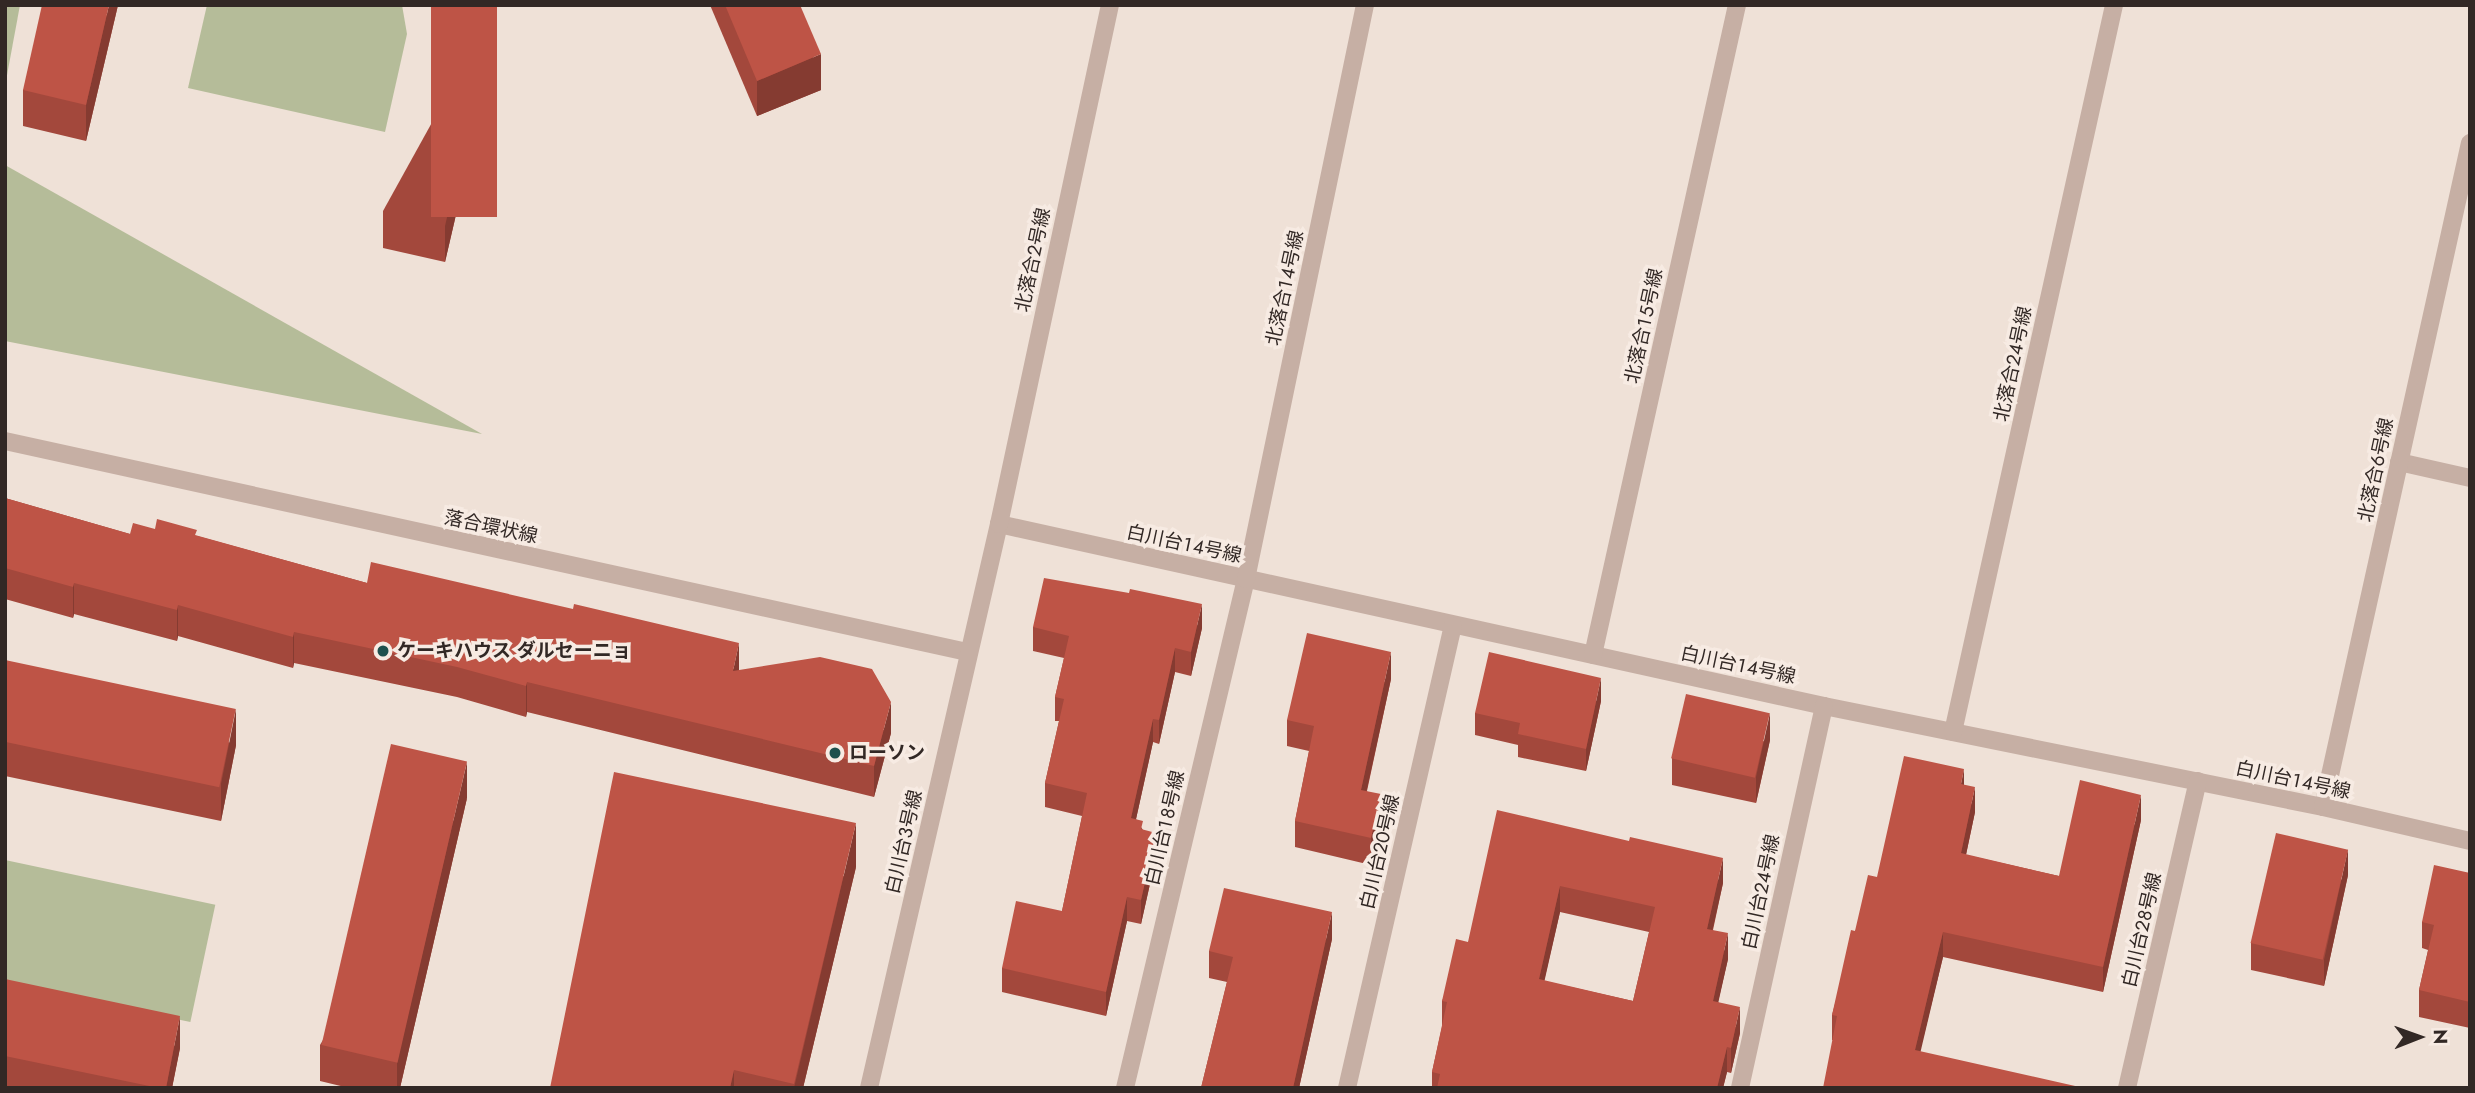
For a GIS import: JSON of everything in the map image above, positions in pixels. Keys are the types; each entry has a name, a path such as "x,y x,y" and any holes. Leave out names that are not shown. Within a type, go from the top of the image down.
{"street":[{"name":"北落合２号線","path":"999,524 1110,5"},
{"name":"北落合１４号線","path":"1246,579 1365,5"},
{"name":"北落合１５号線","path":"1593,655 1737,5"},
{"name":"北落合２４号線","path":"1953,732 2114,5"},
{"name":"北落合６号線","path":"2323,807 2470,143"},
{"name":"落合環状線","path":"5,441 967,652"},
{"path":"2399,462 2470,478"},
{"name":"白川台１４号線","path":"999,524 1824,706 2323,807 2470,841"},
{"name":"白川台３号線","path":"869,1088 967,652 999,524"},
{"name":"白川台１８号線","path":"1125,1088 1246,579"},
{"name":"白川台２０号線","path":"1347,1088 1453,626"},
{"name":"白川台２４号線","path":"1740,1088 1824,706"},
{"name":"白川台２８号線","path":"2127,1088 2198,781"}],"green space":[{"path":"5,5 20,5 5,86"},
{"path":"207,5 402,5 407,34 385,132 188,88"},
{"path":"5,165 482,434 5,341"},
{"path":"5,860 215,905 190,1022 5,983"}],"building":[{"path":"42,5 109,5 86,105 23,90"},
{"path":"431,5 497,5 497,217 431,217"},
{"path":"725,5 800,5 821,54 757,81"},
{"path":"5,498 130,534 133,523 155,529 157,519 197,530 195,535 367,583 371,562 573,609 574,604 739,643 733,671 820,657 872,669 891,702 874,766 527,682 526,686 457,667 294,632 293,637 178,605 177,610 74,583 73,587 5,568"},
{"path":"1044,578 1129,593 1130,589 1202,604 1191,652 1175,648 1159,720 1153,719 1131,818 1143,821 1141,829 1156,833 1141,900 1127,897 1106,992 1002,968 1016,901 1062,911 1087,793 1045,783 1064,699 1055,697 1069,636 1033,627"},
{"path":"1307,633 1391,652 1361,790 1381,794 1371,838 1295,821 1314,726 1287,720"},
{"path":"1489,652 1601,678 1586,749 1518,734 1520,723 1475,713"},
{"path":"5,660 236,709 219,787 5,742"},
{"path":"1686,694 1770,713 1755,778 1671,758"},
{"path":"391,744 467,762 397,1063 321,1045"},
{"path":"1904,756 1964,769 1961,784 1975,787 1961,853 2059,876 2080,780 2141,795 2103,967 1943,932 1915,1050 2084,1088 1823,1088 1837,1016 1832,1015 1851,930 1855,931 1868,875 1877,877"},
{"path":"614,772 856,823 794,1084 734,1070 730,1088 550,1088"},
{"path":"1497,810 1629,841 1630,837 1723,858 1707,929 1728,933 1713,1001 1740,1007 1731,1048 1727,1047 1717,1088 1437,1088 1440,1074 1432,1072 1447,1002 1442,1001 1456,939 1468,942","holes":["1560,886 1655,907 1633,1001 1539,979"]},
{"path":"2276,833 2348,850 2323,960 2251,943"},
{"path":"2434,865 2470,873 2470,1002 2419,990 2434,925 2422,922"},
{"path":"1224,888 1332,912 1293,1088 1201,1088 1233,957 1209,951"},
{"path":"5,979 180,1016 166,1088 5,1056"}],"place":[{"name":"ケーキハウス ダルセーニョ","path":"383,651"},
{"name":"ローソン","path":"835,753"}]}
